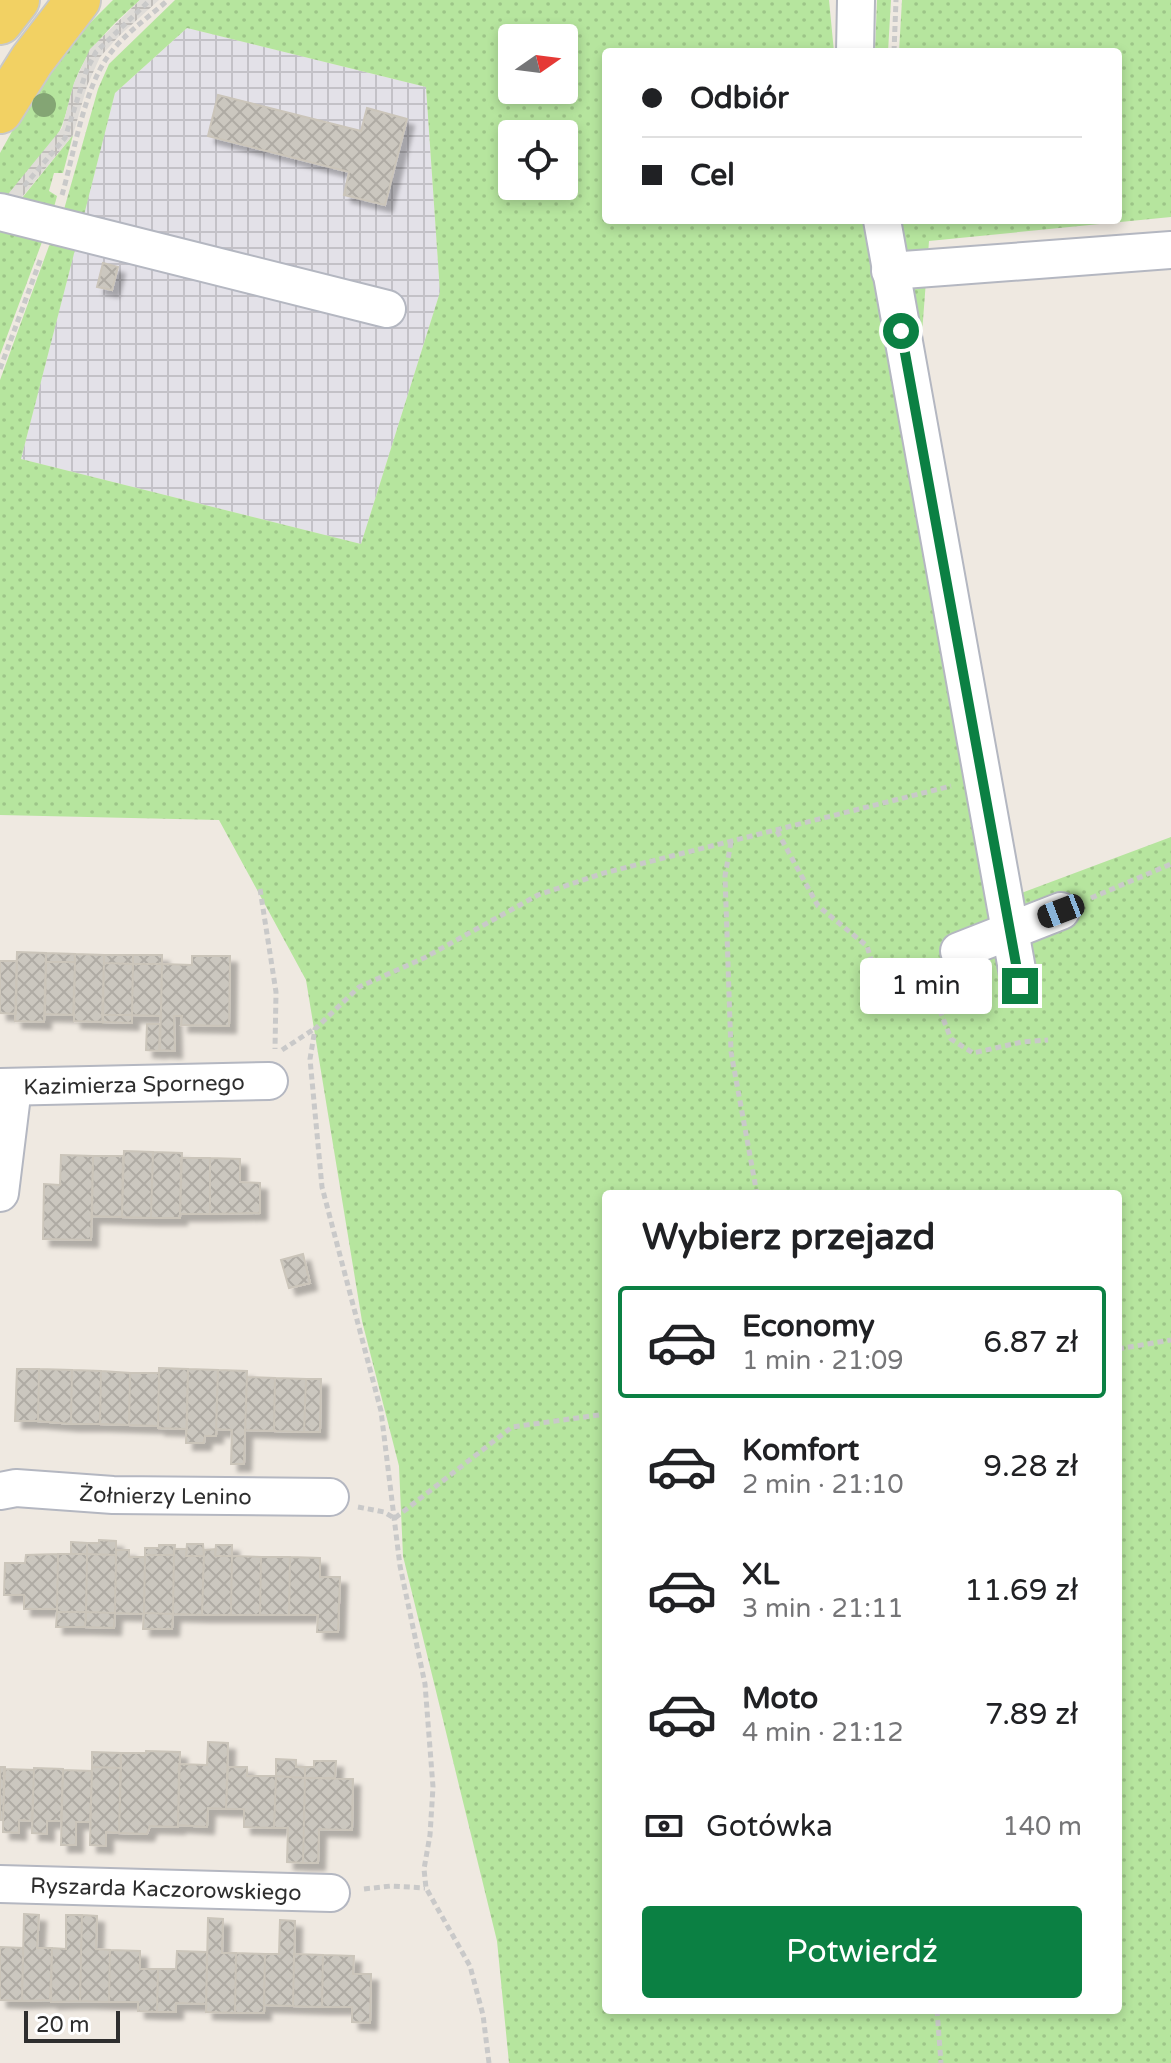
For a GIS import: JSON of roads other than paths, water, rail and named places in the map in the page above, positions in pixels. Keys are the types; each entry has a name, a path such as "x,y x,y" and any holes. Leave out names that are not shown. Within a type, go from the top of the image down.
{"main road":[{"path":"0,22 17,0"},
{"path":"0,111 32,60 78,0"}],"street":[{"path":"855,48 856,0"},
{"path":"1,212 387,309"},
{"path":"883,224 1020,986"},
{"path":"890,271 1171,250"},
{"path":"959,951 1061,911"},
{"name":"Kazimierza Spornego","path":"6,1087 272,1068"},
{"path":"0,1193 6,1087"},
{"name":"Żołnierzy Lenino","path":"0,1491 16,1488 113,1495 330,1497"},
{"name":"Ryszarda Kaczorowskiego","path":"0,1884 331,1893"}]}
